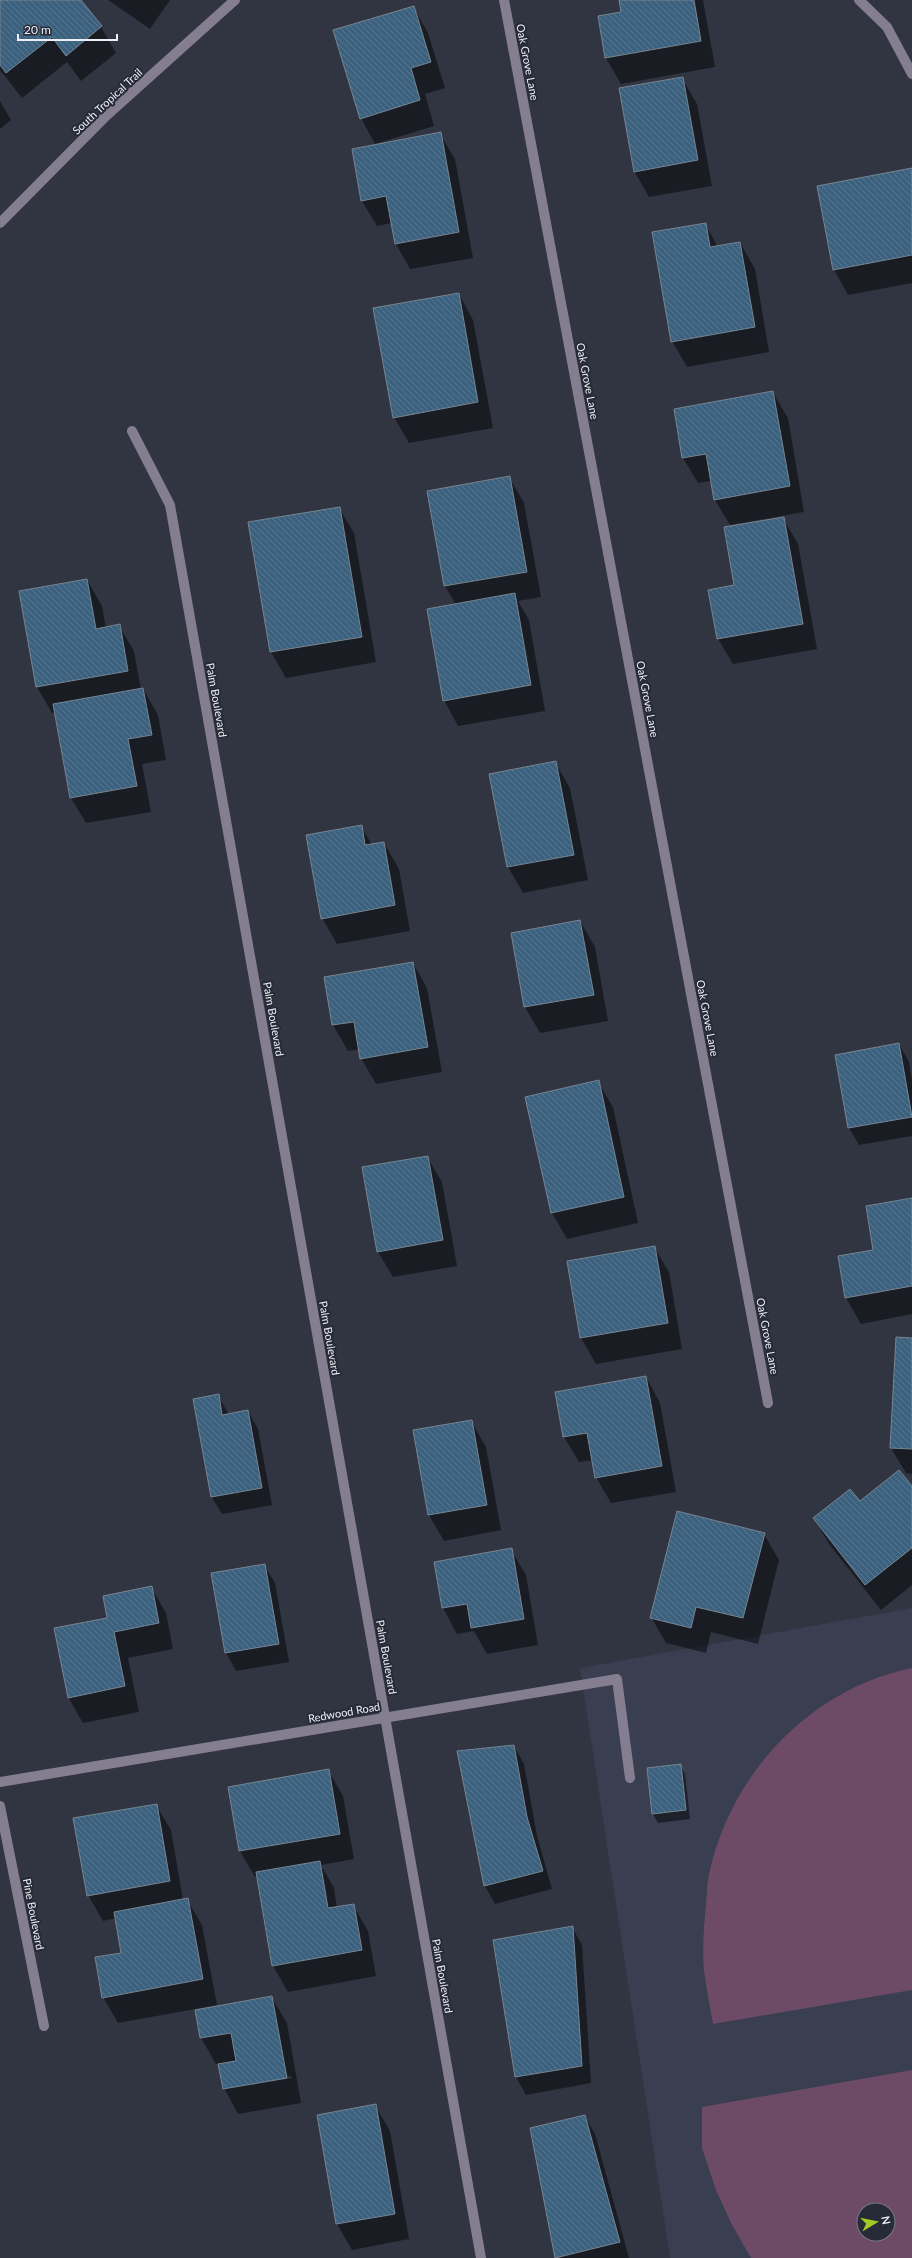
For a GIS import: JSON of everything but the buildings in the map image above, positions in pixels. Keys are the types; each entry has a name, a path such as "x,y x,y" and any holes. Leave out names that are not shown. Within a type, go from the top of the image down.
{"street":[{"name":"South Tropical Trail","path":"0,224 106,116 235,0"},
{"name":"Oak Grove Lane","path":"504,0 768,1403"},
{"path":"859,0 887,28 912,74"},
{"name":"Palm Boulevard","path":"132,431 170,505 481,2258"},
{"name":"Redwood Road","path":"0,1782 618,1679 630,1778"},
{"name":"Pine Boulevard","path":"0,1806 44,2026"}],"shaded area":[{"path":"912,1608 912,2258 670,2258 580,1668"},
{"path":"912,1668 912,1990 713,2024 703,1962 707,1885 720,1837 736,1802 756,1770 780,1741 809,1716 840,1695 875,1679"},
{"path":"912,2070 912,2258 751,2258 732,2225 716,2190 702,2148 702,2107"}]}
